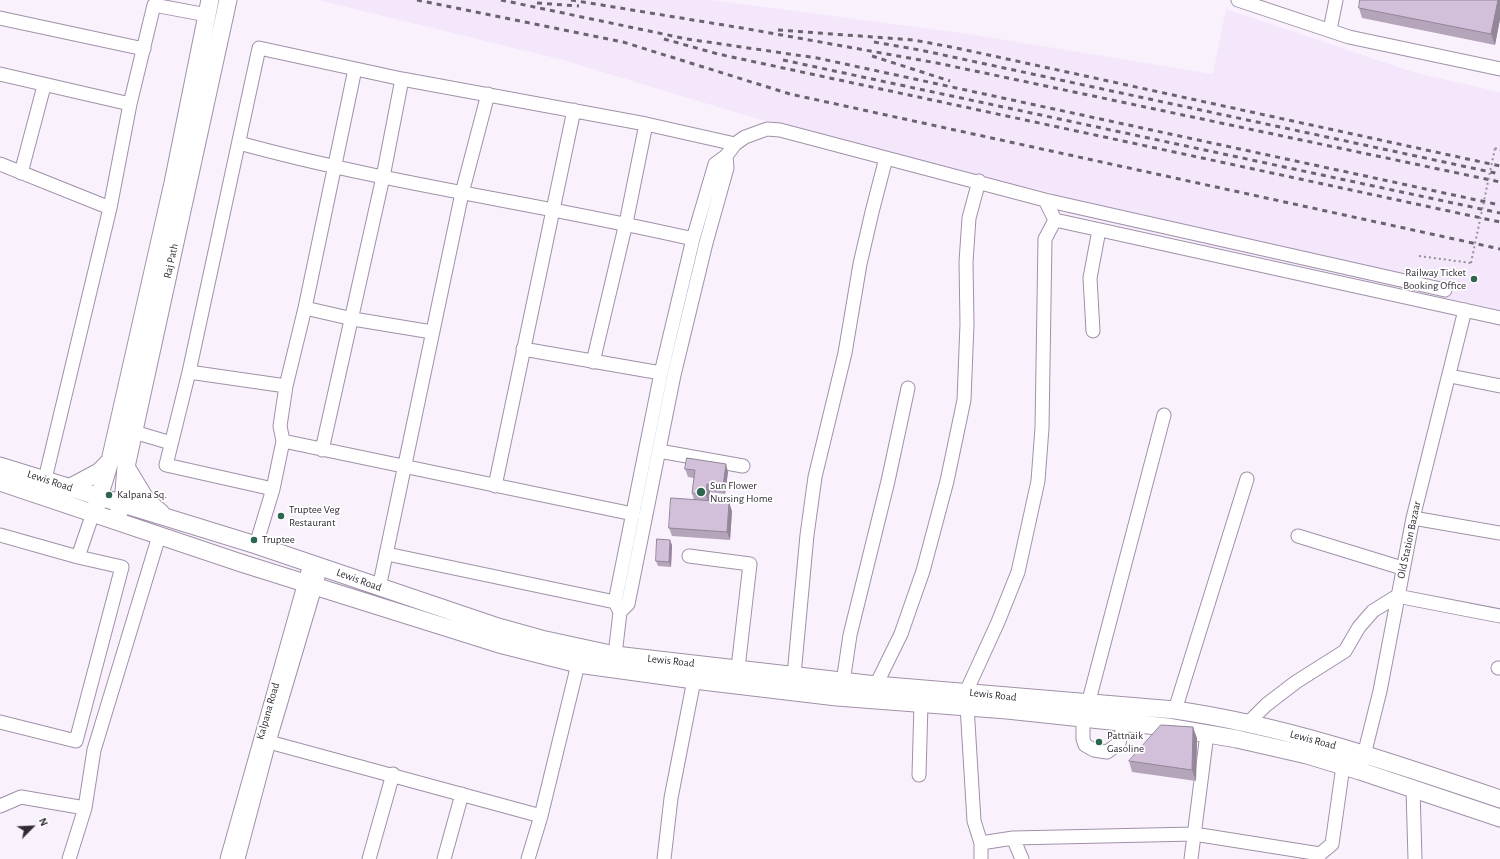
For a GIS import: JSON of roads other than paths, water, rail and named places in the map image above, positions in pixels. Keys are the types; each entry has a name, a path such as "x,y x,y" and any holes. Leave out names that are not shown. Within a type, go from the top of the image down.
{"main road":[{"name":"Raj Path","path":"114,521 123,503 126,467 228,0"},
{"name":"Raj Path","path":"93,513 110,461 173,184 209,8"},
{"path":"69,488 99,472 110,461"},
{"name":"Lewis Road","path":"0,466 123,503 316,565 379,588 541,639 615,655 876,685 966,699 1085,711 1175,710 1248,723 1364,754 1500,799"},
{"path":"126,467 146,500 167,518"},
{"name":"Lewis Road","path":"0,482 26,489 160,536 500,644 578,664 837,698 921,704 966,699"},
{"name":"Lewis Road","path":"1085,711 1124,723 1207,734 1276,747 1360,771 1500,818"}],"street":[{"path":"1238,0 1356,39 1500,69"},
{"path":"1330,30 1336,0"},
{"path":"45,479 110,208 130,104 154,5 209,8"},
{"path":"0,18 144,49"},
{"path":"273,489 166,465 189,372 239,143 258,48 402,79 646,124 735,144"},
{"path":"256,546 273,489 283,441 280,426 286,386 305,308 355,69"},
{"path":"0,74 44,86 130,104"},
{"path":"322,450 353,318 402,79"},
{"path":"21,173 44,86"},
{"path":"379,588 406,466 432,332 462,193 488,94"},
{"path":"496,486 574,110"},
{"path":"593,362 626,223 646,124"},
{"path":"615,655 618,607 633,514 661,373 693,239 715,164 726,156 735,144 755,133 767,129 780,130 979,181 1045,200 1445,290"},
{"path":"239,143 383,177 626,223 693,239"},
{"path":"387,554 618,607 628,604 674,374 706,243 727,168 726,156"},
{"path":"794,675 807,534 815,478 845,353 860,264 886,158"},
{"path":"0,164 110,208"},
{"path":"876,685 901,634 923,571 947,481 964,400 967,324 966,255 969,218 979,181"},
{"path":"1045,200 1055,220"},
{"path":"1055,220 1500,318"},
{"path":"981,859 980,844 974,822 966,699 1018,572 1038,481 1042,428 1045,239 1055,220"},
{"path":"1093,331 1090,278 1099,230"},
{"path":"305,308 432,332"},
{"name":"Old Station Bazaar","path":"1360,771 1380,691 1402,568 1413,518 1466,310"},
{"path":"523,350 661,373"},
{"path":"189,372 286,386"},
{"path":"1450,376 1500,386"},
{"path":"843,682 850,635 888,481 908,388"},
{"path":"1124,723 1119,743 1107,752 1101,752 1085,745 1083,739 1085,711 1164,415"},
{"path":"134,432 171,443"},
{"path":"283,441 633,514"},
{"path":"659,451 743,466"},
{"path":"1175,710 1247,479"},
{"path":"78,557 93,513"},
{"path":"1413,518 1500,533"},
{"path":"0,535 122,568 76,741 0,722"},
{"path":"69,859 85,808 94,750 160,536"},
{"path":"1298,536 1402,568"},
{"path":"689,556 750,564 738,668"},
{"name":"Kalpana Road","path":"227,859 316,565"},
{"name":"Kalpana Road","path":"238,859 310,584"},
{"path":"1248,723 1266,705 1296,682 1345,651 1359,627 1373,612 1397,596 1500,616"},
{"path":"528,859 541,816 578,664"},
{"path":"664,859 671,798 694,680"},
{"path":"919,775 921,704"},
{"path":"1191,859 1207,734"},
{"path":"269,742 393,774 541,816"},
{"path":"980,844 1013,838 1194,834 1319,857 1332,844 1343,766"},
{"path":"369,859 393,774"},
{"path":"1412,789 1415,859"},
{"path":"444,859 462,794"},
{"path":"0,806 20,797 85,808"},
{"path":"1013,838 1022,859"}],"railway":[{"path":"417,0 623,42 790,94 1500,249"},
{"path":"501,0 687,39 817,58 1500,205"},
{"path":"571,0 748,29 937,63 1500,182"},
{"path":"537,3 579,6"},
{"path":"778,30 914,40 1500,166"},
{"path":"664,39 718,54 1500,222"},
{"path":"874,42 920,50 1500,174"},
{"path":"872,56 950,81"},
{"path":"783,60 1500,213"}],"place":[{"name":"Railway Ticket Booking Office","path":"1474,279"},
{"name":"Sun Flower Nursing Home","path":"701,492"},
{"name":"Kalpana Sq.","path":"109,495"},
{"name":"Truptee Veg Restaurant","path":"281,516"},
{"name":"Truptee","path":"254,540"},
{"name":"Pattnaik Gasoline","path":"1099,742"}]}
